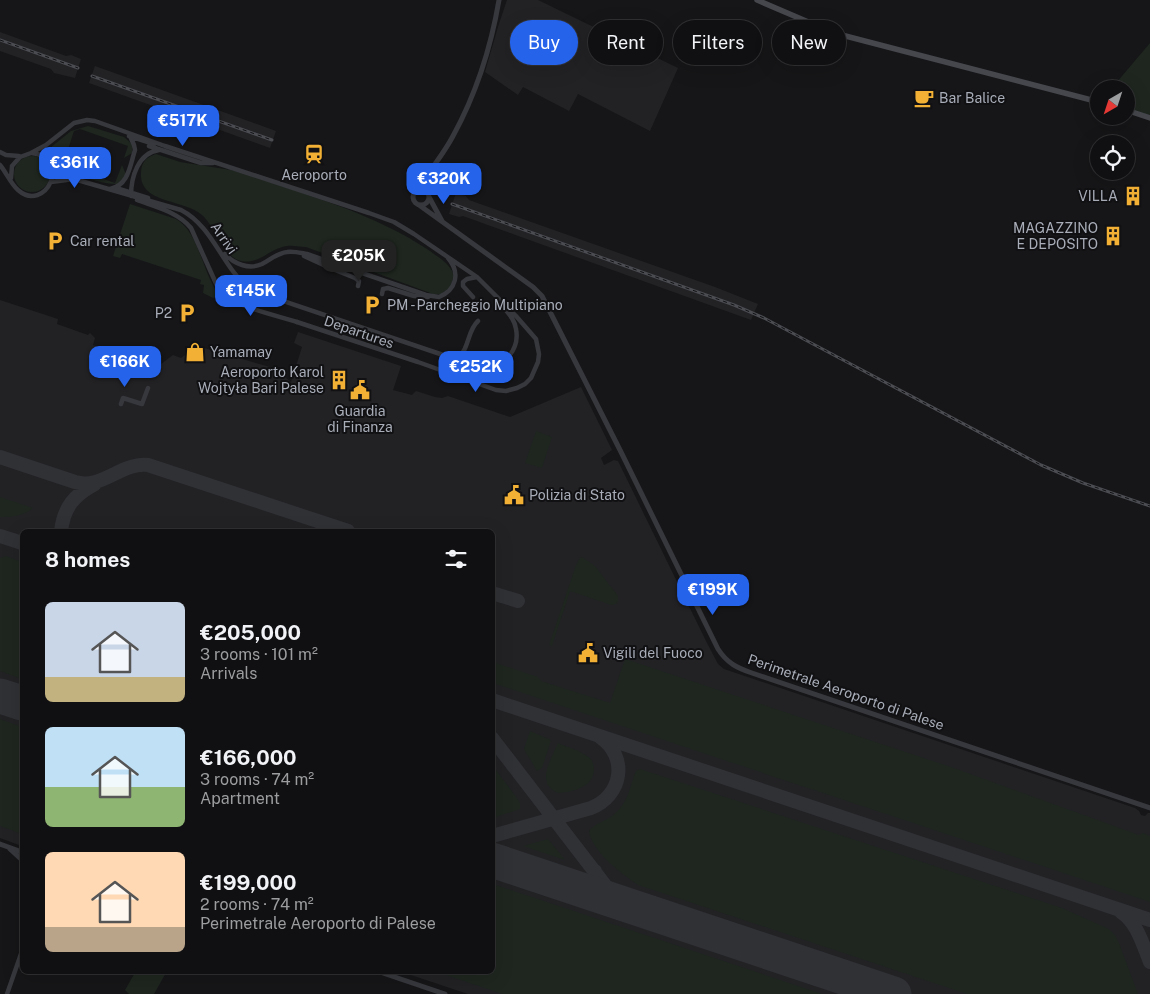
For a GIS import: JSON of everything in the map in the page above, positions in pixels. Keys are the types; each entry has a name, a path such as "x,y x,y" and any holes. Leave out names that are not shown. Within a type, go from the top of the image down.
{"main road":[{"path":"757,0 834,33 1090,100"},
{"path":"1135,113 1150,118"}],"street":[{"path":"430,173 426,203 419,205 414,202 413,194 430,173 453,137 476,86 490,42 499,0"},
{"path":"0,152 6,155 21,156 31,153 46,145 74,123 87,120 126,131 386,219 414,234 478,277 513,318 516,328 515,346 499,365 483,369 466,366 424,351"},
{"path":"110,189 116,188 126,180 135,150 126,131"},
{"path":"129,136 204,162 220,164"},
{"path":"142,140 147,145 201,163 220,164"},
{"path":"131,194 137,166 152,151 160,150"},
{"path":"0,165 17,189 28,195 41,193 48,188 53,174 49,162 42,155 31,153"},
{"path":"11,178 13,164 21,156"},
{"path":"51,182 74,179 131,194"},
{"name":"Departures","path":"98,186 101,189 169,212 186,221 219,290 228,298 496,390 506,391 526,384 536,370 540,354 536,339 490,290"},
{"path":"116,188 131,194"},
{"path":"416,190 424,189 428,195"},
{"name":"Arrivi","path":"131,194 190,214 201,224 240,279 251,290 455,359 464,351 473,326 478,321"},
{"name":"Perimetrale Aeroporto di Palese","path":"428,195 444,223"},
{"name":"Perimetrale Aeroporto di Palese","path":"419,205 533,287 542,296 724,658 736,667 752,673 1150,808"},
{"path":"217,246 230,260 237,264 260,265 276,255 288,252 307,254 434,297"},
{"path":"296,253 355,278 359,281 358,286"},
{"path":"382,294 383,289 388,288 414,296 434,297 444,295 455,283 455,267 442,253"},
{"path":"473,297 463,286 464,282 467,278 478,277"},
{"path":"221,299 232,291 253,298"},
{"path":"121,404 123,398 142,404 148,388"},
{"path":"0,844 20,851"},
{"path":"8,847 20,858"},
{"path":"7,994 20,957"},
{"path":"386,974 445,994"}],"shaded area":[{"path":"507,0 538,0 588,24 588,65 663,65 663,61 678,68 650,131 578,94 569,111 523,87 518,95 485,72"},
{"path":"0,32 66,56 71,55 81,59 75,78 54,73 51,69 0,51"},
{"path":"1150,43 1150,115 1135,111 1135,80 1119,80"},
{"path":"95,66 276,131 270,148 89,83"},
{"path":"88,126 124,137 132,144 132,153 124,158 128,146 80,129 74,131 63,165 115,183 122,165 125,177 117,184 109,184 73,175 57,176 53,161 45,152 71,131"},
{"path":"156,154 180,162 231,170 248,175 365,216 409,238 448,265 453,272 451,286 442,294 433,294 306,247 281,247 259,259 247,262 241,261 229,254 202,215 185,206 155,196 147,190 142,183 141,169 145,160"},
{"path":"32,156 39,157 45,161 49,167 49,181 45,187 39,191 32,192 25,191 19,187 15,181 14,174 15,167 19,161 25,157"},
{"path":"456,193 466,196 469,200 758,304 751,320 463,216 459,217 449,214"},
{"path":"130,204 176,219 184,225 196,244 209,277 220,296 213,298 203,293 204,285 200,284 201,280 122,254 120,258 113,256"},
{"path":"0,300 58,319 57,324 88,335 90,333 95,338 93,345 157,367 173,355 181,358 197,346 270,367 287,374 286,378 291,382 302,347 294,343 298,332 401,366 393,390 412,395 416,391 435,397 442,398 448,396 510,417 581,387 612,450 601,458 604,465 614,460 618,461 706,641 718,664 724,669 1135,808 1141,815 1145,816 1150,813 1150,994 468,994 408,974 495,974 495,529 20,529 20,845 0,838"},
{"path":"536,431 552,437 542,468 525,463"},
{"path":"0,497 33,508 18,516 0,517"},
{"path":"6,556 20,561 20,678 0,671 0,558"},
{"path":"582,557 595,566 618,596 618,601 616,604 611,605 570,591 552,646 549,645 576,565"},
{"path":"625,659 951,767 1139,835 1143,833 1150,836 1150,902 495,684 495,663 538,677 541,681 610,703"},
{"path":"0,719 20,726 20,833 0,826"},
{"path":"530,731 551,740 542,768 537,771 524,749"},
{"path":"558,743 580,752 591,760 594,768 593,776 581,788 558,793 547,784 546,777 549,763"},
{"path":"495,769 517,798 520,803 520,809 495,817"},
{"path":"640,769 1062,908 1109,929 1119,943 1138,994 967,994 638,885 609,862 596,847 589,831 618,811 628,795 636,771"},
{"path":"548,839 565,860 523,846"},
{"path":"495,885 822,994 502,994 443,974 495,974"},
{"path":"134,974 165,974 154,994 129,994 125,990"}],"taxiway":[{"path":"0,457 75,482 85,483 103,479 138,465 148,465 342,529"},
{"path":"61,529 71,503 81,493 95,484"},
{"path":"0,536 20,542"},
{"path":"495,594 518,601"},
{"path":"495,701 1150,920"},
{"path":"495,835 591,808 610,795 618,776 618,765 609,745 600,737"},
{"path":"495,742 608,889 614,896 629,906"},
{"path":"579,889 590,888 595,883 595,871"},
{"path":"1121,912 1127,916 1135,928 1150,962"}],"runway":[{"path":"0,696 20,702"},
{"path":"495,861 894,994"}],"railway":[{"path":"0,40 78,68"},
{"path":"92,76 272,140"},
{"path":"452,204 734,305 764,318 1041,465 1083,483 1150,506"}],"place":[{"name":"Bar Balice","path":"924,98"},
{"name":"Aeroporto","path":"314,154"},
{"name":"VILLA","path":"1133,196"},
{"name":"MAGAZZINO E DEPOSITO","path":"1113,236"},
{"name":"Car rental","path":"55,241"},
{"name":"PM - Parcheggio Multipiano","path":"372,305"},
{"name":"P2","path":"187,313"},
{"name":"Yamamay","path":"195,352"},
{"name":"Aeroporto Karol Wojtyła Bari Palese","path":"339,380"},
{"name":"Guardia di Finanza","path":"360,390"},
{"name":"Polizia di Stato","path":"514,495"},
{"name":"Vigili del Fuoco","path":"588,653"}]}
